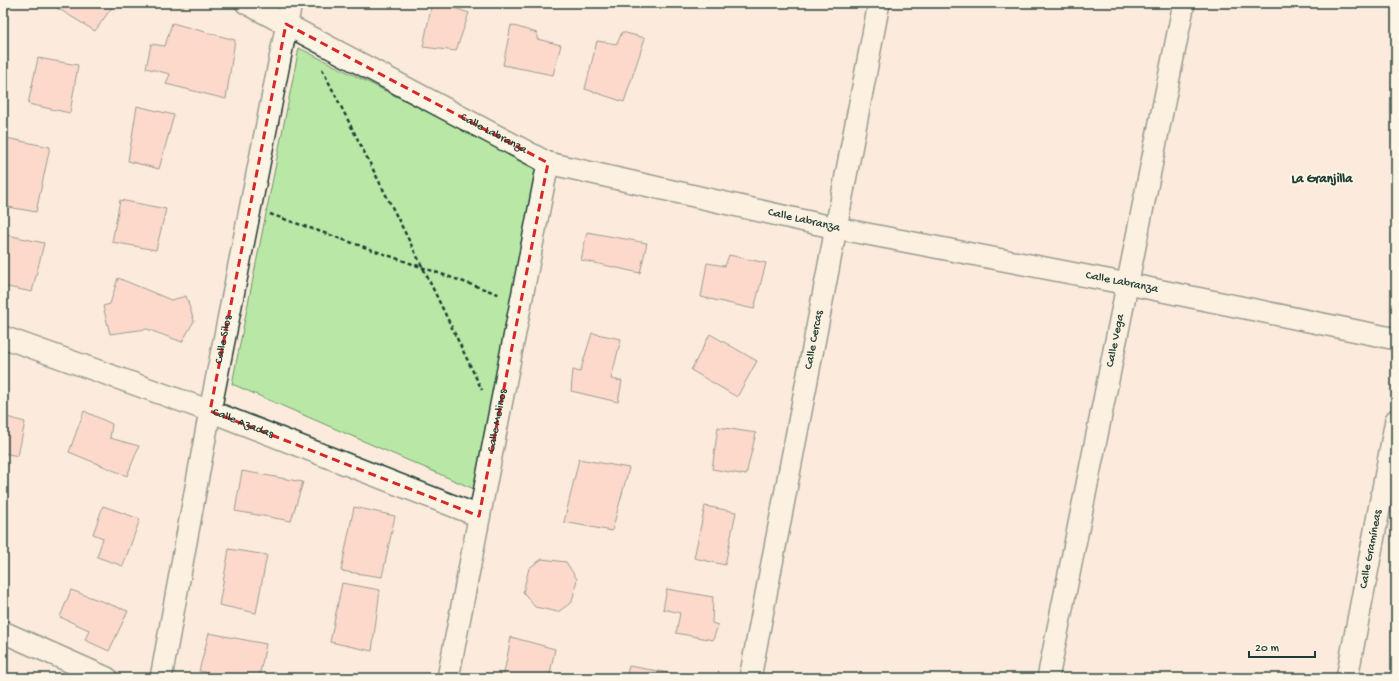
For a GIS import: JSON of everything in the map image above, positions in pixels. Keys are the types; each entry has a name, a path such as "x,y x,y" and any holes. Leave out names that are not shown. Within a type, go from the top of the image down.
{"street":[{"name":"Calle Labranza","path":"246,3 548,163 836,228 1128,284 1396,339"},
{"name":"Calle Silos","path":"161,678 210,411 291,3"},
{"name":"Calle Cercas","path":"750,678 879,3"},
{"name":"Calle Vega","path":"1048,678 1184,3"},
{"name":"Calle Molinos","path":"448,678 548,163"},
{"name":"Calle Azadas","path":"3,337 210,411 479,516"},
{"name":"Calle Gramíneas","path":"1347,678 1396,420"},
{"path":"3,632 107,678"}],"path":[{"path":"319,62 423,268 484,394"},
{"path":"266,213 505,297"}],"highlighted area":[{"path":"286,24 548,163 479,516 210,411"}],"green space":[{"path":"299,48 540,168 474,489 232,384"}],"building":[{"path":"49,3 115,3 95,31"},
{"path":"432,3 440,3 469,13 456,51 423,47"},
{"path":"172,23 235,40 226,99 166,84 170,74 146,68 151,44 165,46"},
{"path":"511,25 537,33 537,39 561,45 553,75 503,65"},
{"path":"622,32 645,38 624,102 585,89 597,41 617,44"},
{"path":"38,58 78,65 70,113 28,104"},
{"path":"137,106 174,115 159,169 128,161"},
{"path":"6,138 50,147 36,212 3,206 3,152"},
{"path":"120,200 166,209 156,250 112,242"},
{"path":"587,232 647,243 640,273 581,260"},
{"path":"3,234 44,243 32,292 3,286"},
{"path":"729,255 766,263 754,309 701,297 707,263 725,266"},
{"path":"118,278 171,300 186,296 194,321 182,342 147,329 110,334 103,306 110,304"},
{"path":"592,333 621,339 611,379 622,381 618,402 571,391 573,370 580,372"},
{"path":"710,334 757,361 737,397 691,370"},
{"path":"84,411 112,424 110,438 139,446 127,476 69,452"},
{"path":"3,416 25,422 18,456 3,453"},
{"path":"718,427 756,433 746,475 712,469"},
{"path":"579,459 629,468 612,531 564,522"},
{"path":"242,471 303,482 291,521 235,511"},
{"path":"103,506 140,519 123,566 97,557 103,538 93,534"},
{"path":"705,506 736,512 725,565 694,558"},
{"path":"354,507 395,516 382,577 341,571"},
{"path":"229,549 267,555 256,613 219,605"},
{"path":"542,559 566,562 577,579 572,602 558,612 535,607 523,592 529,568"},
{"path":"342,583 380,590 372,651 330,642"},
{"path":"667,589 713,597 712,623 718,625 713,640 676,633 680,613 663,609"},
{"path":"71,590 128,611 109,651 85,640 89,630 60,617"},
{"path":"209,633 266,644 259,678 231,678 199,671"},
{"path":"511,637 555,649 549,678 503,678"},
{"path":"629,666 675,674 674,678 626,678"},
{"path":"322,672 355,678 320,678"}],"district":[{"name":"La Granjilla","path":"1322,179"}]}
